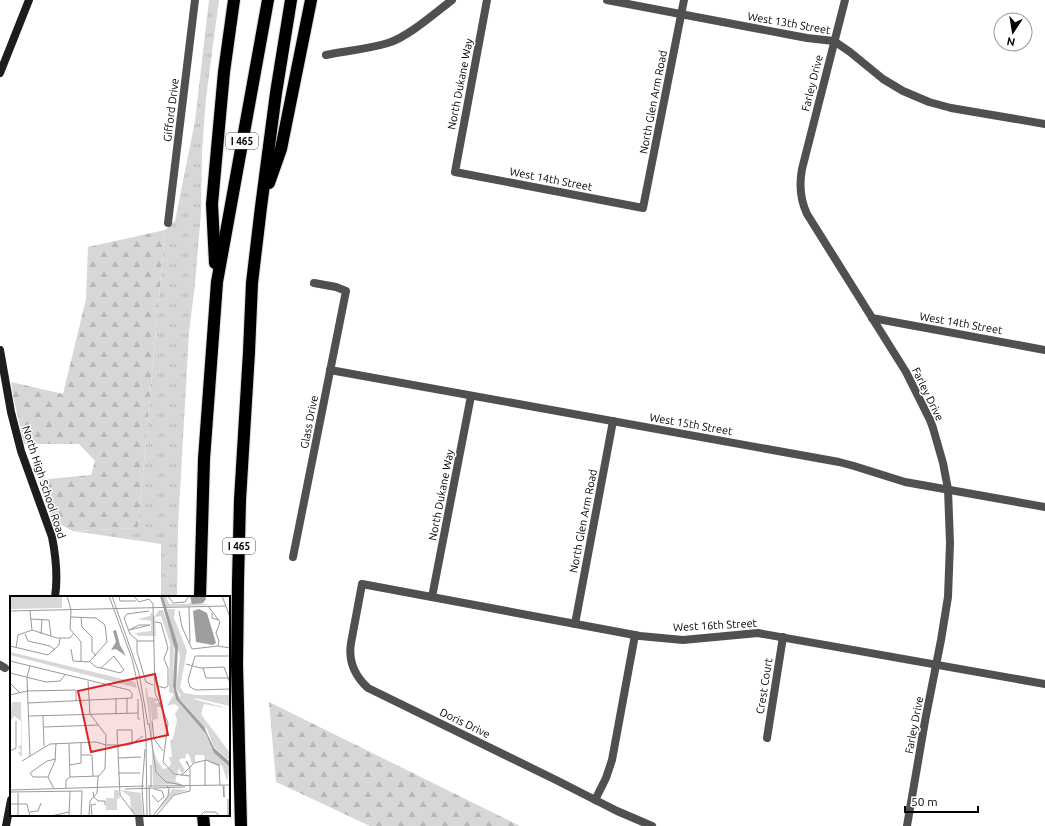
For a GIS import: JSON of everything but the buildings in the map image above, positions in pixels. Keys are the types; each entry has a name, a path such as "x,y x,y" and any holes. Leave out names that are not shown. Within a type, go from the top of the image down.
{"highway":[{"path":"217,282 212,204 224,72 234,0"},
{"name":"I 465","path":"200,596 204,460 217,282 268,0"},
{"name":"I 465","path":"240,826 238,582 240,500 252,283 276,93 291,0"},
{"path":"261,207 281,149 311,0"},
{"path":"203,816 204,826"}],"street":[{"path":"0,74 30,0"},
{"name":"Gifford Drive","path":"168,223 195,0"},
{"path":"326,54 388,43 400,38 416,28 452,0"},
{"name":"North Dukane Way","path":"455,172 487,0"},
{"name":"West 13th Street","path":"608,0 834,42 850,52 883,79 918,98 951,108 1045,124"},
{"name":"North Glen Arm Road","path":"643,208 684,0"},
{"name":"Farley Drive","path":"845,0 802,168 800,182 801,197 805,210 906,372 930,420 942,458 948,489 950,535 949,584 942,640 907,826"},
{"name":"West 14th Street","path":"455,172 643,208"},
{"name":"Glass Drive","path":"293,557 346,291 336,287 314,283"},
{"name":"West 14th Street","path":"872,318 1045,350"},
{"name":"North High School Road","path":"0,350 11,412 21,451 52,537 56,569 55,596"},
{"name":"West 15th Street","path":"330,370 839,462 905,482 1045,507"},
{"name":"North Dukane Way","path":"432,598 471,396"},
{"name":"North Glen Arm Road","path":"575,624 614,421"},
{"name":"West 16th Street","path":"362,584 635,635 683,640 758,633 1045,684"},
{"name":"Doris Drive","path":"362,584 350,652 354,670 365,685 376,692 617,811 652,826"},
{"path":"595,800 606,778 612,760 635,635"},
{"name":"Crest Court","path":"767,738 783,637"},
{"path":"6,826 10,805"},
{"path":"139,816 140,826"}],"green space":[{"path":"209,0 219,0 206,98 202,152 201,212 189,332 178,527 177,596 161,596 161,544 73,531 138,528 165,230 175,221 195,121"},
{"path":"165,230 138,528 73,531 52,520 38,480 91,475 95,461 79,444 24,444 11,382 63,394 86,299 88,247"},
{"path":"269,702 520,826 370,826 276,782"}]}
